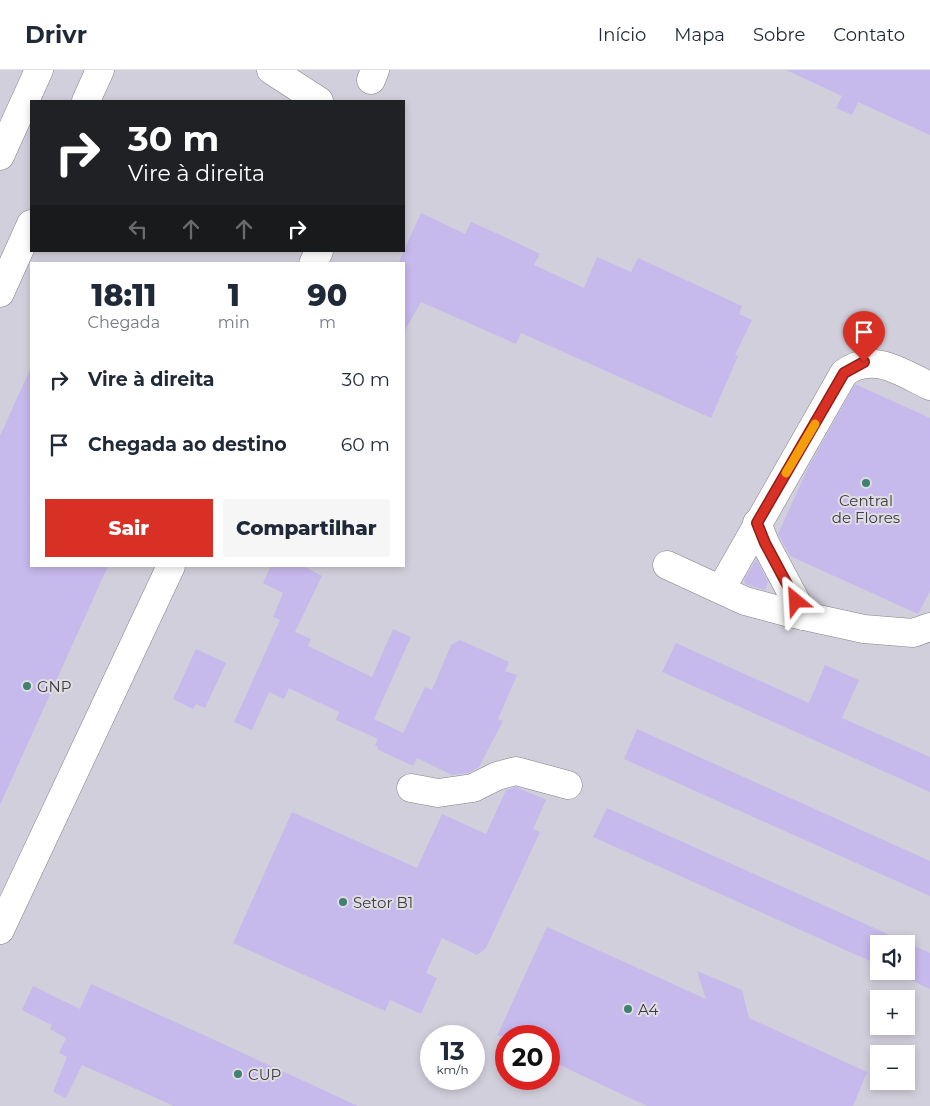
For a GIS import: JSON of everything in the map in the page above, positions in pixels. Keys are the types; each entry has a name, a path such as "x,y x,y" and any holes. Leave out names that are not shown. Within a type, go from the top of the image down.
{"lane":[{"path":"0,156 39,70"},
{"path":"86,100 100,70"},
{"path":"271,70 317,100"},
{"path":"0,293 30,226"},
{"path":"721,589 844,373 864,362 882,363 930,386"},
{"path":"757,523 765,543 804,616"},
{"path":"667,565 744,600 804,616 864,629 913,633 930,627"},
{"path":"0,930 171,567"},
{"path":"411,788 438,793 473,788 498,776 516,771 568,785"}],"shaded area":[{"path":"0,70 930,70 930,1106 0,1106"}],"building":[{"path":"786,70 930,70 930,135 858,102 852,115 836,108 842,96"},
{"path":"421,213 465,234 471,222 540,254 534,265 584,288 597,257 631,272 638,258 742,306 739,314 752,320 735,355 738,356 711,418 521,333 516,344 421,302 405,330 405,262 399,262"},
{"name":"GNP","path":"30,369 30,567 108,567 0,805 0,436"},
{"name":"Central de Flores","path":"855,384 930,418 930,591 918,614 790,556 778,534 809,466"},
{"path":"756,559 768,582 765,590 745,584 744,580"},
{"path":"271,567 305,567 322,576 295,632 311,639 308,646 372,677 393,629 411,637 374,719 403,733 425,687 432,690 451,645 460,640 509,662 505,671 517,675 498,719 503,721 479,767 468,773 452,775 417,758 413,766 377,749 378,747 375,745 378,739 336,720 339,712 289,688 284,699 269,692 252,730 234,722 280,620 273,617 283,593 263,583"},
{"path":"676,643 809,703 825,665 859,680 842,718 930,757 930,792 662,672"},
{"path":"196,649 226,663 205,708 196,704 193,709 173,699"},
{"path":"637,729 930,861 930,896 624,759"},
{"name":"Setor B1","path":"516,787 546,800 533,829 540,832 486,948 477,955 442,938 426,973 437,978 421,1014 390,1000 385,1011 233,943 292,812 417,868 442,814 486,834 506,790"},
{"path":"607,808 890,935 870,935 870,961 593,837"},
{"name":"A4","path":"547,927 706,999 697,971 742,990 749,1018 867,1072 853,1106 647,1106 560,1065 560,1025 502,1025"},
{"path":"915,946 930,953 930,989 911,980 915,980"},
{"path":"91,984 358,1106 174,1106 82,1065 66,1098 53,1092 67,1057 59,1053 66,1038 50,1029 52,1025 22,1010 33,986 80,1009"}],"slow traffic":[{"path":"786,473 815,424"}],"place":[{"name":"Central de Flores","path":"866,483"},
{"name":"GNP","path":"27,686"},
{"name":"Setor B1","path":"343,902"},
{"name":"A4","path":"628,1009"},
{"name":"CUP","path":"238,1074"}],"route":[{"path":"796,601 765,543 757,523 844,373 864,362"}]}
